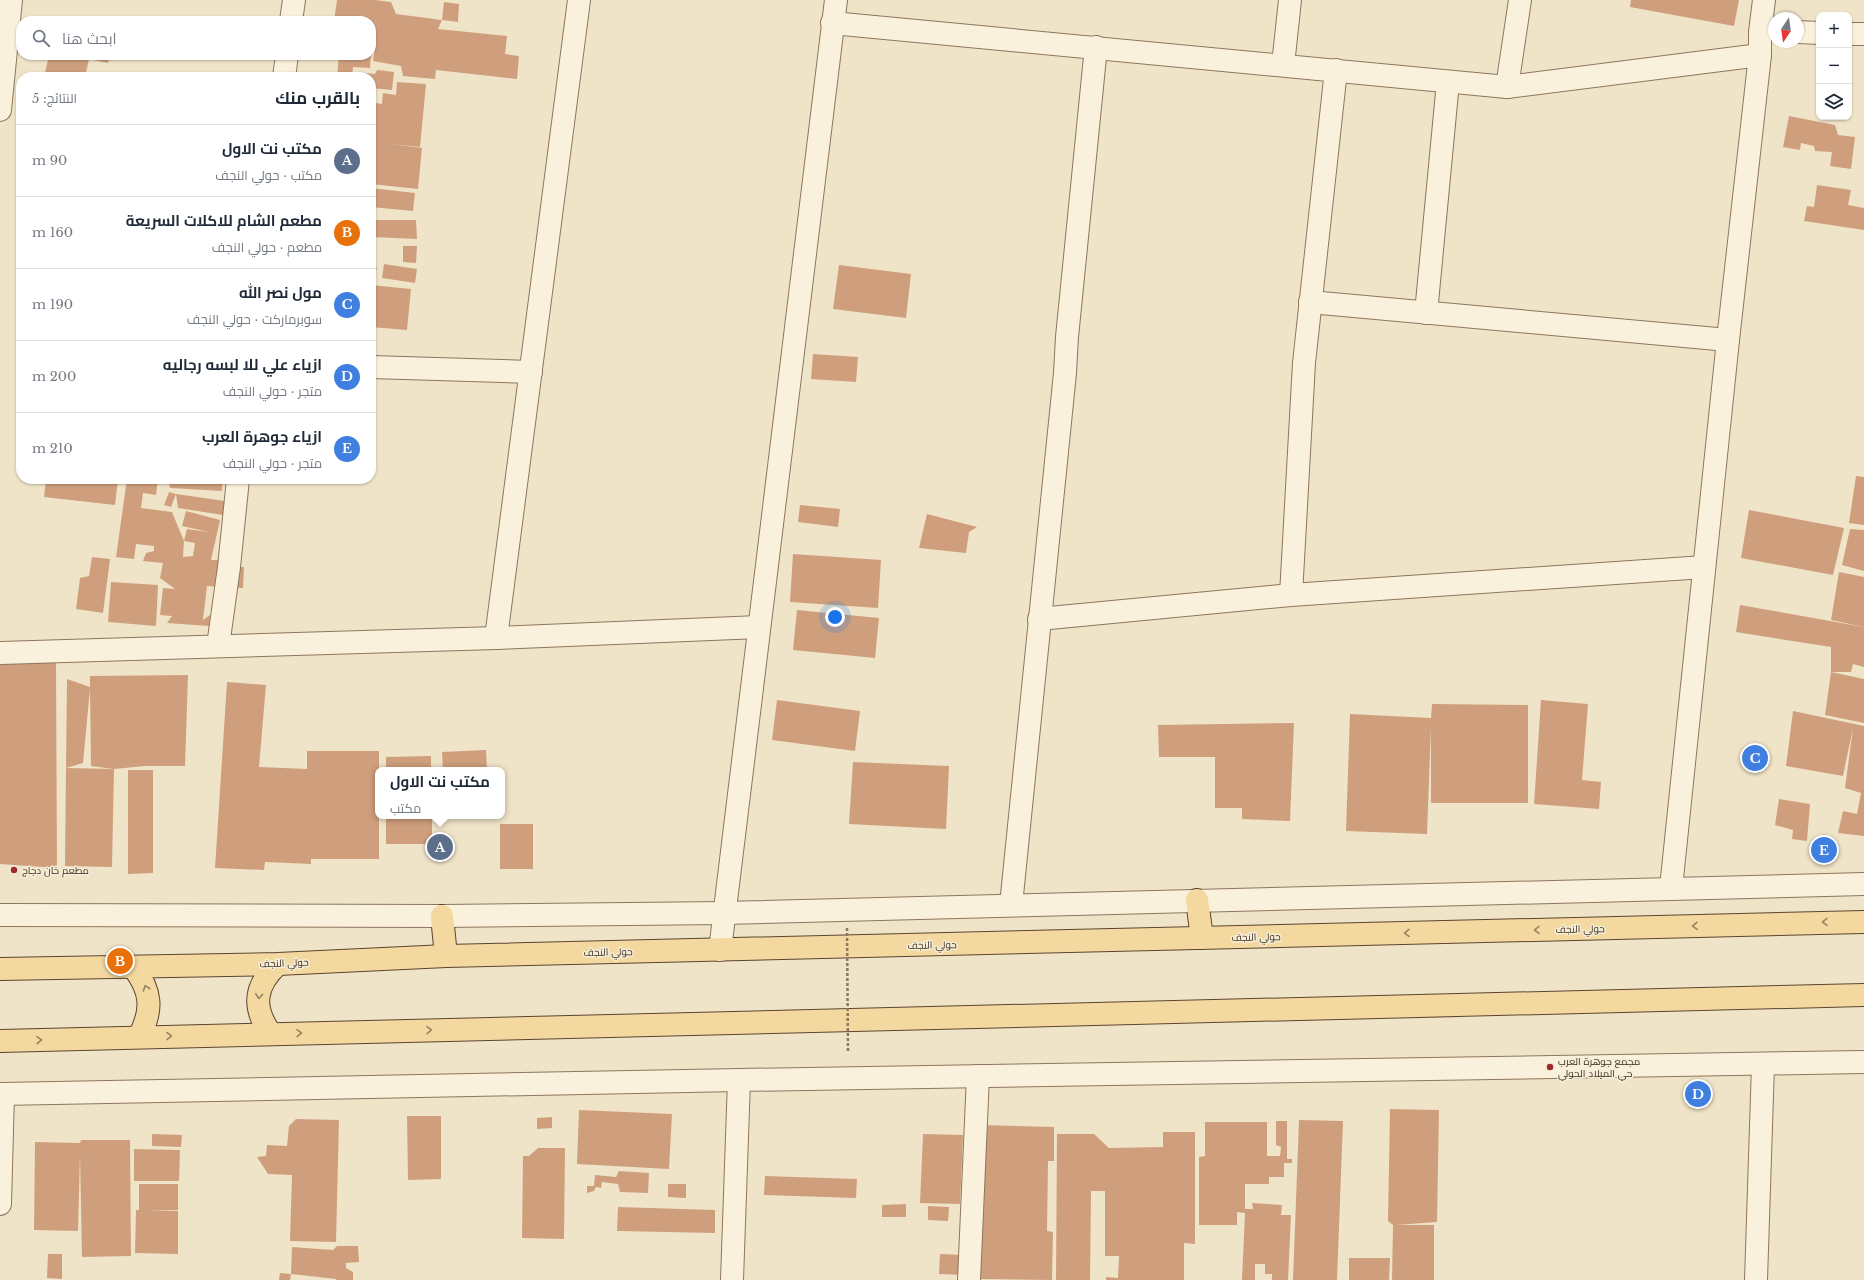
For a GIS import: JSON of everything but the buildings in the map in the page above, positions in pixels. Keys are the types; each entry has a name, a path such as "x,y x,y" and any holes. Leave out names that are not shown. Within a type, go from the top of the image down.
{"main road":[{"path":"1197,900 1202,938"},
{"path":"442,916 446,956"},
{"name":"حولي النجف","path":"0,969 278,964 446,956 1864,922"},
{"path":"271,1034 263,1023 258,1011 258,997 261,984 268,973 278,964"},
{"path":"133,967 143,979 148,994 149,1009 146,1024 139,1037"},
{"path":"0,1041 1864,995"}],"street":[{"path":"0,110 11,0"},
{"path":"292,16 294,0"},
{"path":"496,638 579,0"},
{"path":"720,950 836,0"},
{"path":"1283,65 1290,0"},
{"path":"1507,87 1520,0"},
{"path":"1672,888 1728,340 1760,55 1767,32 1764,0"},
{"path":"832,23 1507,87 1760,55"},
{"path":"1804,32 1816,33"},
{"path":"1852,34 1864,34"},
{"path":"1011,905 1065,373 1096,47"},
{"path":"285,72 286,60"},
{"path":"1291,595 1304,363 1336,70"},
{"path":"1426,313 1448,82"},
{"path":"1310,302 1728,340"},
{"path":"376,367 530,372"},
{"path":"218,646 229,567 237,484"},
{"path":"1039,619 1291,595 1704,567"},
{"path":"0,654 496,638 759,626"},
{"path":"0,915 442,916 724,912 1864,884"},
{"path":"0,1204 2,1094 739,1080 1763,1065 1864,1062"},
{"path":"1756,1280 1763,1065"},
{"path":"969,1280 978,1076"},
{"path":"732,1280 739,1080"}],"path":[{"path":"847,928 848,1053"}],"place":[{"name":"مول نصر الله","path":"1755,758"},
{"name":"مكتب نت الاول","path":"440,847"},
{"name":"ازياء جوهرة العرب","path":"1824,850"},
{"name":"مطعم خان دجاج","path":"14,870"},
{"name":"مطعم الشام للاكلات السريعة","path":"120,961"},
{"name":"مجمع جوهرة العرب حي الميلاد الحولي","path":"1550,1067"},
{"name":"ازياء علي للا لبسه رجاليه","path":"1698,1094"}]}
